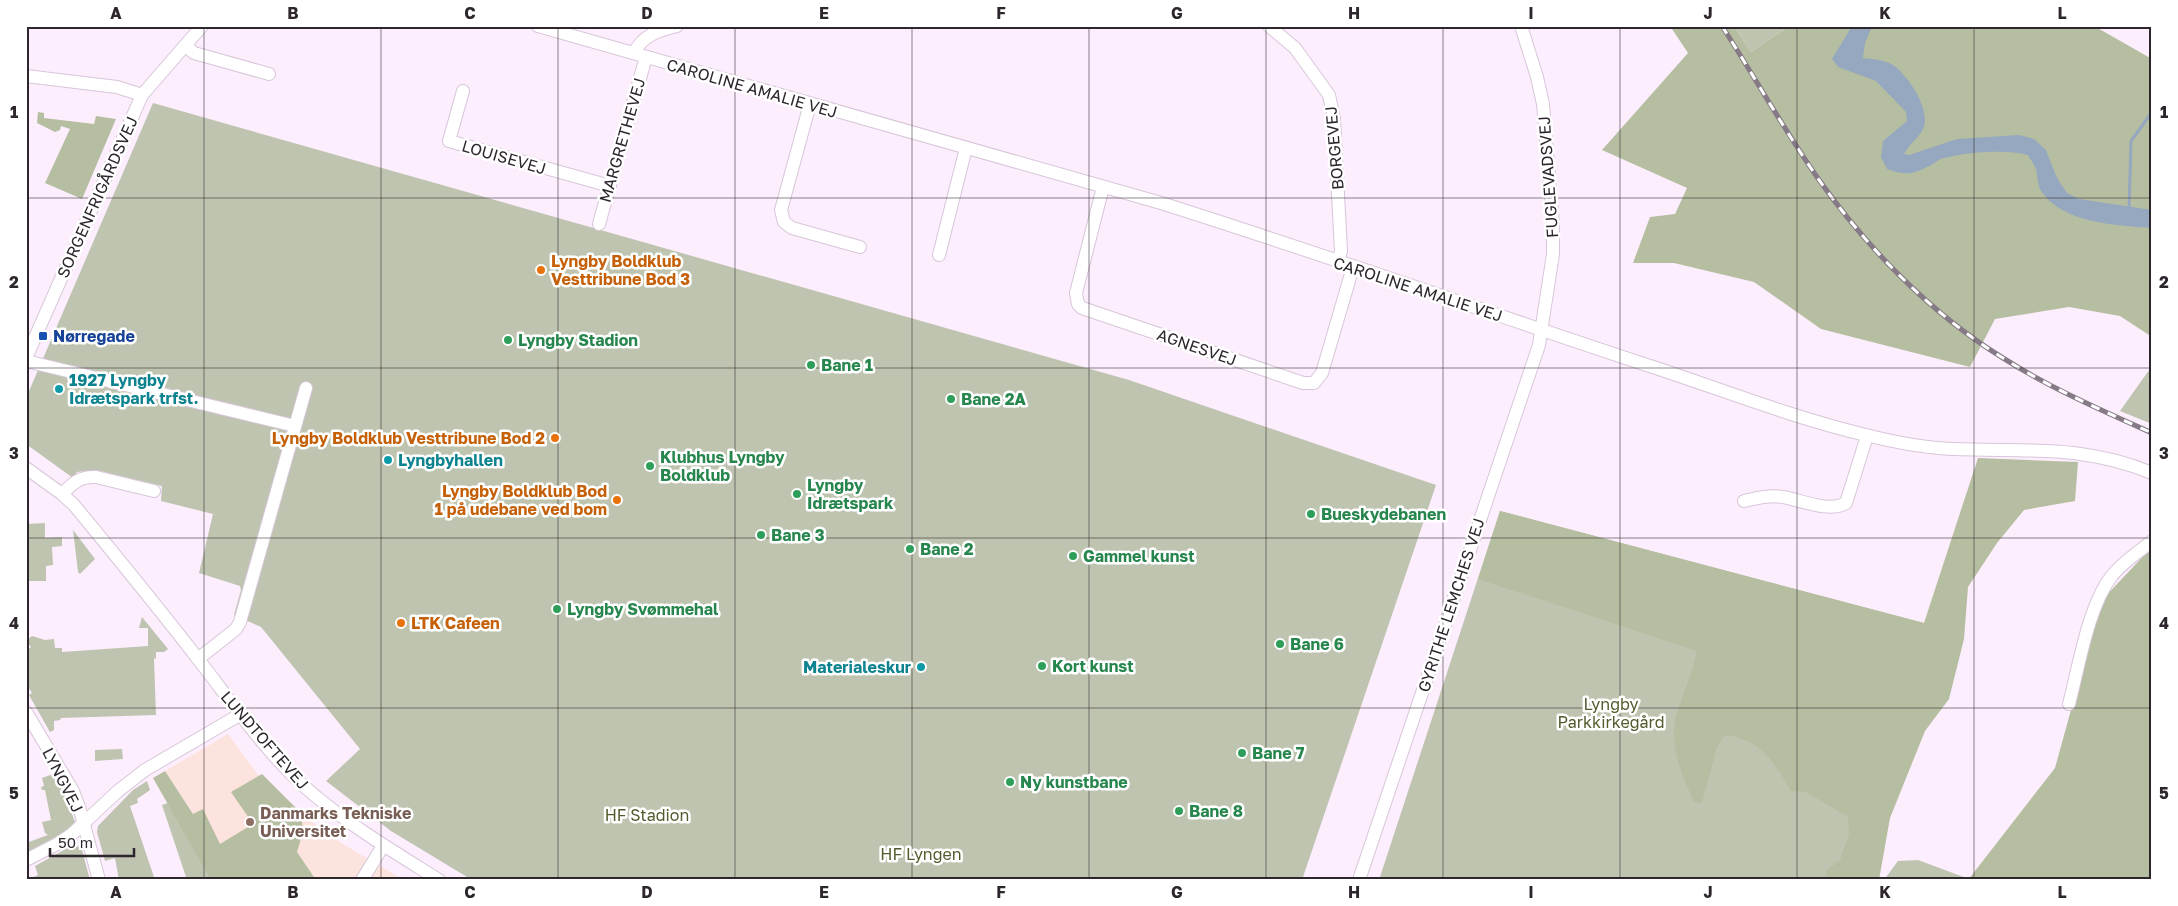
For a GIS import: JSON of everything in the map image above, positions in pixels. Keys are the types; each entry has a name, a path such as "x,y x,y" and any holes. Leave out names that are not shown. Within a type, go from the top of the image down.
{"street":[{"name":"SORGENFRIGÅRDSVEJ","path":"26,360 142,95 202,26"},
{"name":"CAROLINE AMALIE VEJ","path":"538,26 1250,231 1541,330 1867,436 1952,449 2041,449 2076,452 2118,460 2152,474"},
{"path":"640,55 639,44 647,36 677,26"},
{"name":"BORGEVEJ","path":"1268,26 1295,48 1329,95 1334,120 1341,251 1338,262"},
{"name":"FUGLEVADSVEJ","path":"1522,26 1542,97 1553,224 1553,254 1541,330"},
{"path":"186,46 194,54 269,74"},
{"name":"MARGRETHEVEJ","path":"599,224 610,186 640,55"},
{"path":"26,76 117,87 142,95"},
{"name":"LOUISEVEJ","path":"463,91 449,141 610,186"},
{"path":"810,104 781,210 784,222 792,228 860,247"},
{"path":"939,255 966,148"},
{"name":"AGNESVEJ","path":"1102,187 1076,293 1078,304 1082,308 1303,383 1314,383 1322,373 1353,267"},
{"name":"GYRITHE LEMCHES VEJ","path":"1359,880 1539,344 1541,330"},
{"path":"26,360 295,426"},
{"path":"198,659 236,629 240,622 306,388"},
{"path":"1744,501 1760,497 1781,497 1827,506 1846,504 1867,436"},
{"name":"LUNDTOFTEVEJ","path":"26,468 62,494 116,556 285,767 314,795 384,846 439,880"},
{"path":"62,494 77,480 86,477 96,477 154,491"},
{"path":"2069,704 2092,619 2103,588 2113,574 2152,541"},
{"name":"LYNGVEJ","path":"26,712 73,791 84,823 99,880"},
{"path":"26,860 57,844 145,770 241,714"},
{"path":"362,880 384,846"}],"shaded area":[{"name":"Danmarks Tekniske Universitet","path":"228,734 259,776 262,774 303,815 341,843 404,880 211,880 193,814 165,771"}],"green space":[{"path":"1670,26 1734,26 1751,52 1789,26 2094,26 2152,59 2152,337 2120,316 2069,307 1995,319 1970,367 1821,329 1754,282 1674,263 1633,263 1650,217 1675,214 1687,188 1602,150 1688,53"},
{"path":"1734,26 1789,26 1751,52"},
{"name":"Lyngby Idrætspark","path":"153,103 1129,380 1436,485 1302,880 472,880 391,831 326,781 360,749 261,627 234,615 241,590 240,586 199,573 213,514 161,501 162,486 96,470 77,472 73,478 26,444 26,398"},
{"path":"38,112 44,113 44,118 94,124 96,116 116,119 82,199 45,183 70,129 61,126 60,130 55,132 37,123"},
{"path":"2152,366 2152,424 2120,411"},
{"path":"1978,458 2078,462 2075,501 2024,510 1997,543 1968,587 1964,639 1949,699 1925,731 1890,818 1879,880 1825,880 1827,870 1840,860 1849,834 1848,817 1806,792 1791,791 1772,761 1757,747 1748,742 1725,735 1717,747 1702,803 1694,802 1685,782 1675,750 1674,728 1678,709 1697,651 1478,579 1500,511 1924,623"},
{"name":"Lyngby Parkkirkegård","path":"1500,511 1924,623 1850,880 1379,880"},
{"path":"45,523 45,538 62,537 62,546 52,547 53,565 46,566 46,581 26,581 26,524"},
{"path":"73,530 95,559 80,574 78,572"},
{"path":"2152,547 2152,880 1968,880 2055,768 2101,601"},
{"path":"142,617 168,649 164,652 156,652 156,658 154,659 156,715 61,718 54,721 54,730 50,732 29,695 32,693 26,687 26,651 31,647 26,641 32,636 45,640 54,639 55,648 62,648 62,652 148,646 148,628 139,628"},
{"path":"122,749 123,759 95,761 95,750"},
{"name":"Danmarks Tekniske Universitet","path":"165,771 193,814 203,809 220,844 253,824 231,792 262,774 301,813 303,832 297,852 316,880 211,880 153,778"},
{"path":"53,774 66,798 75,822 59,836 26,853 26,843 48,835 45,833 42,822 51,820 45,790 42,790 41,787 44,786 42,778"},
{"path":"147,781 150,790 137,799 138,803 130,806 155,880 119,880 115,858 105,861 97,832 98,826 133,790"},
{"path":"168,803 211,880 187,880 162,805"},
{"path":"71,846 77,846 82,850 90,880 27,880 38,875 35,866"},
{"path":"1918,860 1969,879 1884,880 1898,861"}],"water":[{"path":"1852,26 1872,26 1865,43 1863,58 1883,61 1893,65 1911,85 1921,103 1925,121 1923,129 1904,154 1909,155 1957,139 2019,135 2034,139 2046,150 2057,178 2067,193 2079,199 2152,210 2152,228 2091,221 2063,210 2051,202 2041,191 2036,169 2028,155 2008,152 1975,153 1942,159 1922,170 1912,173 1887,169 1881,157 1883,141 1907,121 1906,112 1876,81 1838,67 1832,59"}],"waterway":[{"path":"2129,210 2131,141 2152,112"}],"railway":[{"path":"1722,26 1817,177 1856,228 1901,277 1950,321 2003,358 2057,389 2152,433"}],"place":[{"name":"Lyngby Boldklub Vesttribune Bod 3","path":"541,270"},
{"name":"Nørregade","path":"43,336"},
{"name":"Lyngby Stadion","path":"508,340"},
{"name":"Bane 1","path":"811,365"},
{"name":"1927 Lyngby Idrætspark trfst.","path":"59,389"},
{"name":"Bane 2A","path":"951,399"},
{"name":"Lyngby Boldklub Vesttribune Bod 2","path":"555,438"},
{"name":"Lyngbyhallen","path":"388,460"},
{"name":"Klubhus Lyngby Boldklub","path":"650,466"},
{"name":"Lyngby Idrætspark","path":"797,494"},
{"name":"Lyngby Boldklub Bod 1 på udebane ved bom","path":"617,500"},
{"name":"Bueskydebanen","path":"1311,514"},
{"name":"Bane 3","path":"761,535"},
{"name":"Bane 2","path":"910,549"},
{"name":"Gammel kunst","path":"1073,556"},
{"name":"Lyngby Svømmehal","path":"557,609"},
{"name":"LTK Cafeen","path":"401,623"},
{"name":"Bane 6","path":"1280,644"},
{"name":"Kort kunst","path":"1042,666"},
{"name":"Materialeskur","path":"921,667"},
{"name":"Bane 7","path":"1242,753"},
{"name":"Ny kunstbane","path":"1010,782"},
{"name":"Bane 8","path":"1179,811"},
{"name":"Danmarks Tekniske Universitet","path":"250,822"}],"park label":[{"name":"HF Stadion","path":"647,815"},
{"name":"HF Lyngen","path":"921,854"}]}
